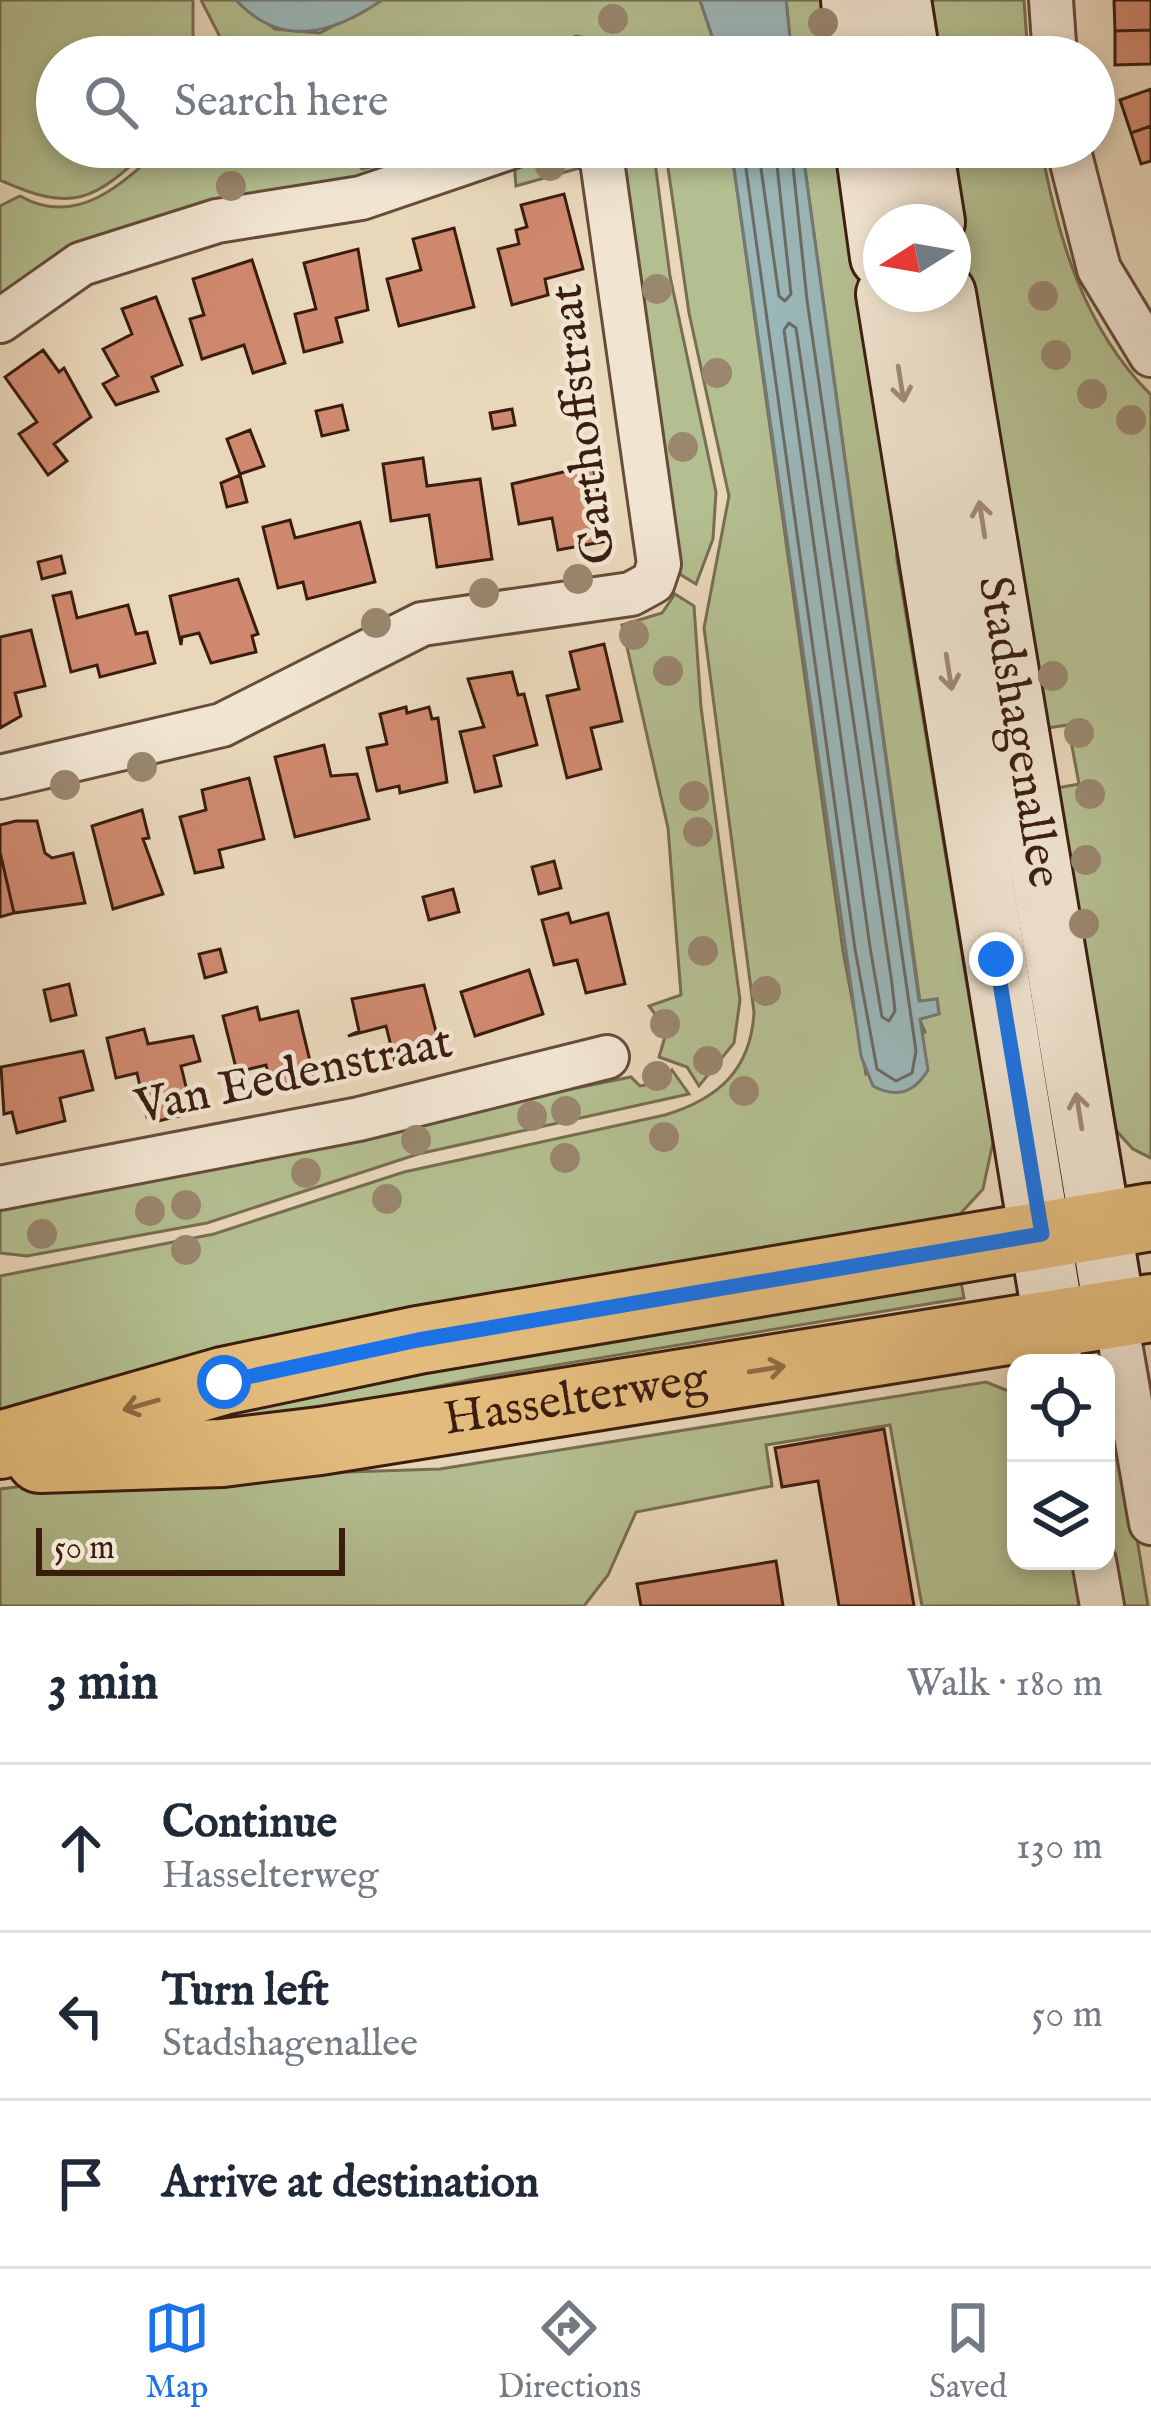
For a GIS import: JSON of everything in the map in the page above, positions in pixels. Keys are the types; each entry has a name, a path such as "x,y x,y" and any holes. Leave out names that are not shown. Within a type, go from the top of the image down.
{"main road":[{"path":"852,0 855,36"},
{"path":"900,0 906,36"},
{"path":"869,168 874,204"},
{"path":"925,168 931,204"},
{"name":"Stadshagenallee","path":"891,312 1097,1226"},
{"name":"Stadshagenallee","path":"948,312 1097,1226 1095,1327"},
{"name":"Hasselterweg","path":"0,1445 327,1358 1097,1226"},
{"name":"Hasselterweg","path":"0,1460 222,1453 1095,1327"}],"street":[{"path":"1051,0 1054,36"},
{"path":"0,321 81,263 217,221 361,198 450,168"},
{"name":"Garthoffstraat","path":"0,777 222,725 422,624 631,594 652,582 659,564 603,168"},
{"path":"1073,168 1099,269 1151,355"},
{"name":"Van Eedenstraat","path":"0,1188 359,1119 608,1057"},
{"name":"Stadshagenallee","path":"1095,1327 1151,1523"},
{"path":"1096,1570 1102,1606"}],"green space":[{"path":"0,0 193,0 193,36 36,36 36,168 127,168 97,190 65,199 0,180"},
{"path":"201,0 236,0 275,29 320,33 382,0 700,0 712,36 576,36 219,36"},
{"path":"786,0 841,0 844,36 790,36"},
{"path":"913,0 1024,0 1027,36 919,36"},
{"path":"139,168 401,168 0,303 0,206 20,196 41,205 79,205"},
{"path":"514,168 580,168 516,186"},
{"path":"617,168 656,168 670,276 716,492 713,539 696,584 678,573"},
{"path":"668,168 734,168 843,951 866,1074 925,1032 919,1018 939,1013 937,999 920,1002 805,168 858,168 863,204 863,312 878,312 886,369 897,560 993,1142 983,1189 949,1226 0,1412 0,1276 214,1234 404,1172 665,1115 701,1100 728,1079 746,1050 754,1012 704,628 729,496 689,313"},
{"path":"940,168 1046,168 1065,248 1091,311 1127,369 1151,395 1151,1158 1133,1149 1111,1125 1057,788 1079,784 1068,725 1047,728 1005,609 960,312 971,312 971,204 949,204"},
{"path":"675,594 694,606 701,707 740,1000 734,1043 699,1086 687,1067 659,1057 667,1030 649,1006 681,995 668,828 622,625 662,613"},
{"path":"672,1070 689,1094 418,1154 207,1223 27,1256 0,1253 0,1204 631,1077 640,1086 663,1082"},
{"path":"960,1276 964,1298 484,1377 241,1426 232,1417 238,1411 595,1337"},
{"path":"986,1382 1007,1390 1007,1570 1086,1570 1092,1606 922,1606 890,1425 766,1445 772,1486 636,1512 608,1575 584,1606 0,1606 0,1489 63,1481 440,1469"},
{"path":"1115,1403 1148,1606 1115,1606 1109,1570 1115,1570"}],"water":[{"path":"236,0 382,0 345,21 307,31 271,25"},
{"path":"700,0 786,0 790,36 712,36"},
{"path":"734,168 805,168 919,1001 937,999 939,1014 920,1019 928,1070 917,1084 898,1092 873,1086 861,1056"}],"building":[{"path":"1114,0 1151,0 1151,30 1115,31"},
{"path":"1151,30 1151,64 1115,65 1115,31"},
{"path":"1151,89 1151,126 1131,133 1120,100"},
{"path":"1151,126 1151,161 1141,164 1131,133"},
{"path":"564,194 583,269 545,279 548,295 512,305 498,249 519,244 516,230 527,227 521,205"},
{"path":"454,228 474,307 399,326 387,279 421,270 413,239"},
{"path":"358,249 368,310 336,318 342,342 304,352 295,314 316,309 304,263"},
{"path":"252,260 285,363 253,373 244,345 202,359 190,319 204,315 193,279"},
{"path":"156,297 182,365 152,377 158,391 116,405 103,384 118,376 103,349 132,334 122,309"},
{"path":"43,350 59,372 64,368 91,417 54,444 67,461 48,475 19,434 37,422 5,377"},
{"path":"342,405 348,430 322,436 316,411"},
{"path":"512,409 515,425 493,429 490,413"},
{"path":"250,430 264,466 240,474 227,439"},
{"path":"423,458 427,486 480,479 492,559 437,567 429,515 391,521 383,464"},
{"path":"593,465 607,541 558,550 552,518 519,524 512,484"},
{"path":"240,475 247,502 227,507 221,483"},
{"path":"290,520 295,538 360,522 375,582 307,599 303,582 278,588 263,527"},
{"path":"61,556 65,573 42,579 38,562"},
{"path":"238,579 258,634 252,636 256,652 211,663 199,633 182,637 181,645 170,596"},
{"path":"71,592 77,618 128,605 136,634 147,632 155,663 100,677 97,665 71,672 53,596"},
{"path":"31,630 45,686 15,693 21,716 0,728 0,637"},
{"path":"604,644 622,721 591,728 601,769 567,778 547,696 579,689 570,652"},
{"path":"512,672 518,695 524,694 537,745 494,756 501,786 475,792 460,732 484,727 468,679"},
{"path":"406,707 407,713 429,707 432,719 438,718 447,782 400,793 399,786 377,791 367,748 387,744 380,714"},
{"path":"324,745 331,776 357,774 369,819 295,837 275,757"},
{"path":"249,778 264,839 219,850 223,867 195,873 180,817 206,810 202,790"},
{"path":"142,810 149,838 143,839 163,894 113,909 92,826"},
{"path":"37,821 45,853 52,858 73,853 85,903 14,913 0,852 0,825"},
{"path":"0,852 14,913 0,917"},
{"path":"554,861 561,888 539,894 532,867"},
{"path":"453,889 459,912 429,920 423,897"},
{"path":"568,913 571,923 608,913 625,984 586,993 577,960 554,965 542,920"},
{"path":"220,949 226,972 205,978 199,954"},
{"path":"529,970 543,1014 475,1036 461,992"},
{"path":"69,984 76,1015 51,1021 44,990"},
{"path":"424,985 441,1051 395,1062 386,1026 348,1036 359,1031 352,999"},
{"path":"257,1007 260,1020 298,1011 315,1082 273,1092 266,1065 237,1072 223,1016"},
{"path":"144,1029 148,1044 193,1036 200,1061 181,1066 191,1107 182,1109 184,1115 158,1121 156,1115 147,1117 137,1073 116,1078 107,1038"},
{"path":"83,1051 93,1090 60,1098 65,1121 17,1133 12,1112 4,1114 1,1067"},
{"path":"884,1429 914,1606 839,1606 818,1481 782,1487 775,1448"},
{"path":"776,1561 783,1606 641,1606 637,1584"}],"route":[{"path":"224,1382 418,1340 1042,1234 996,959"}]}
